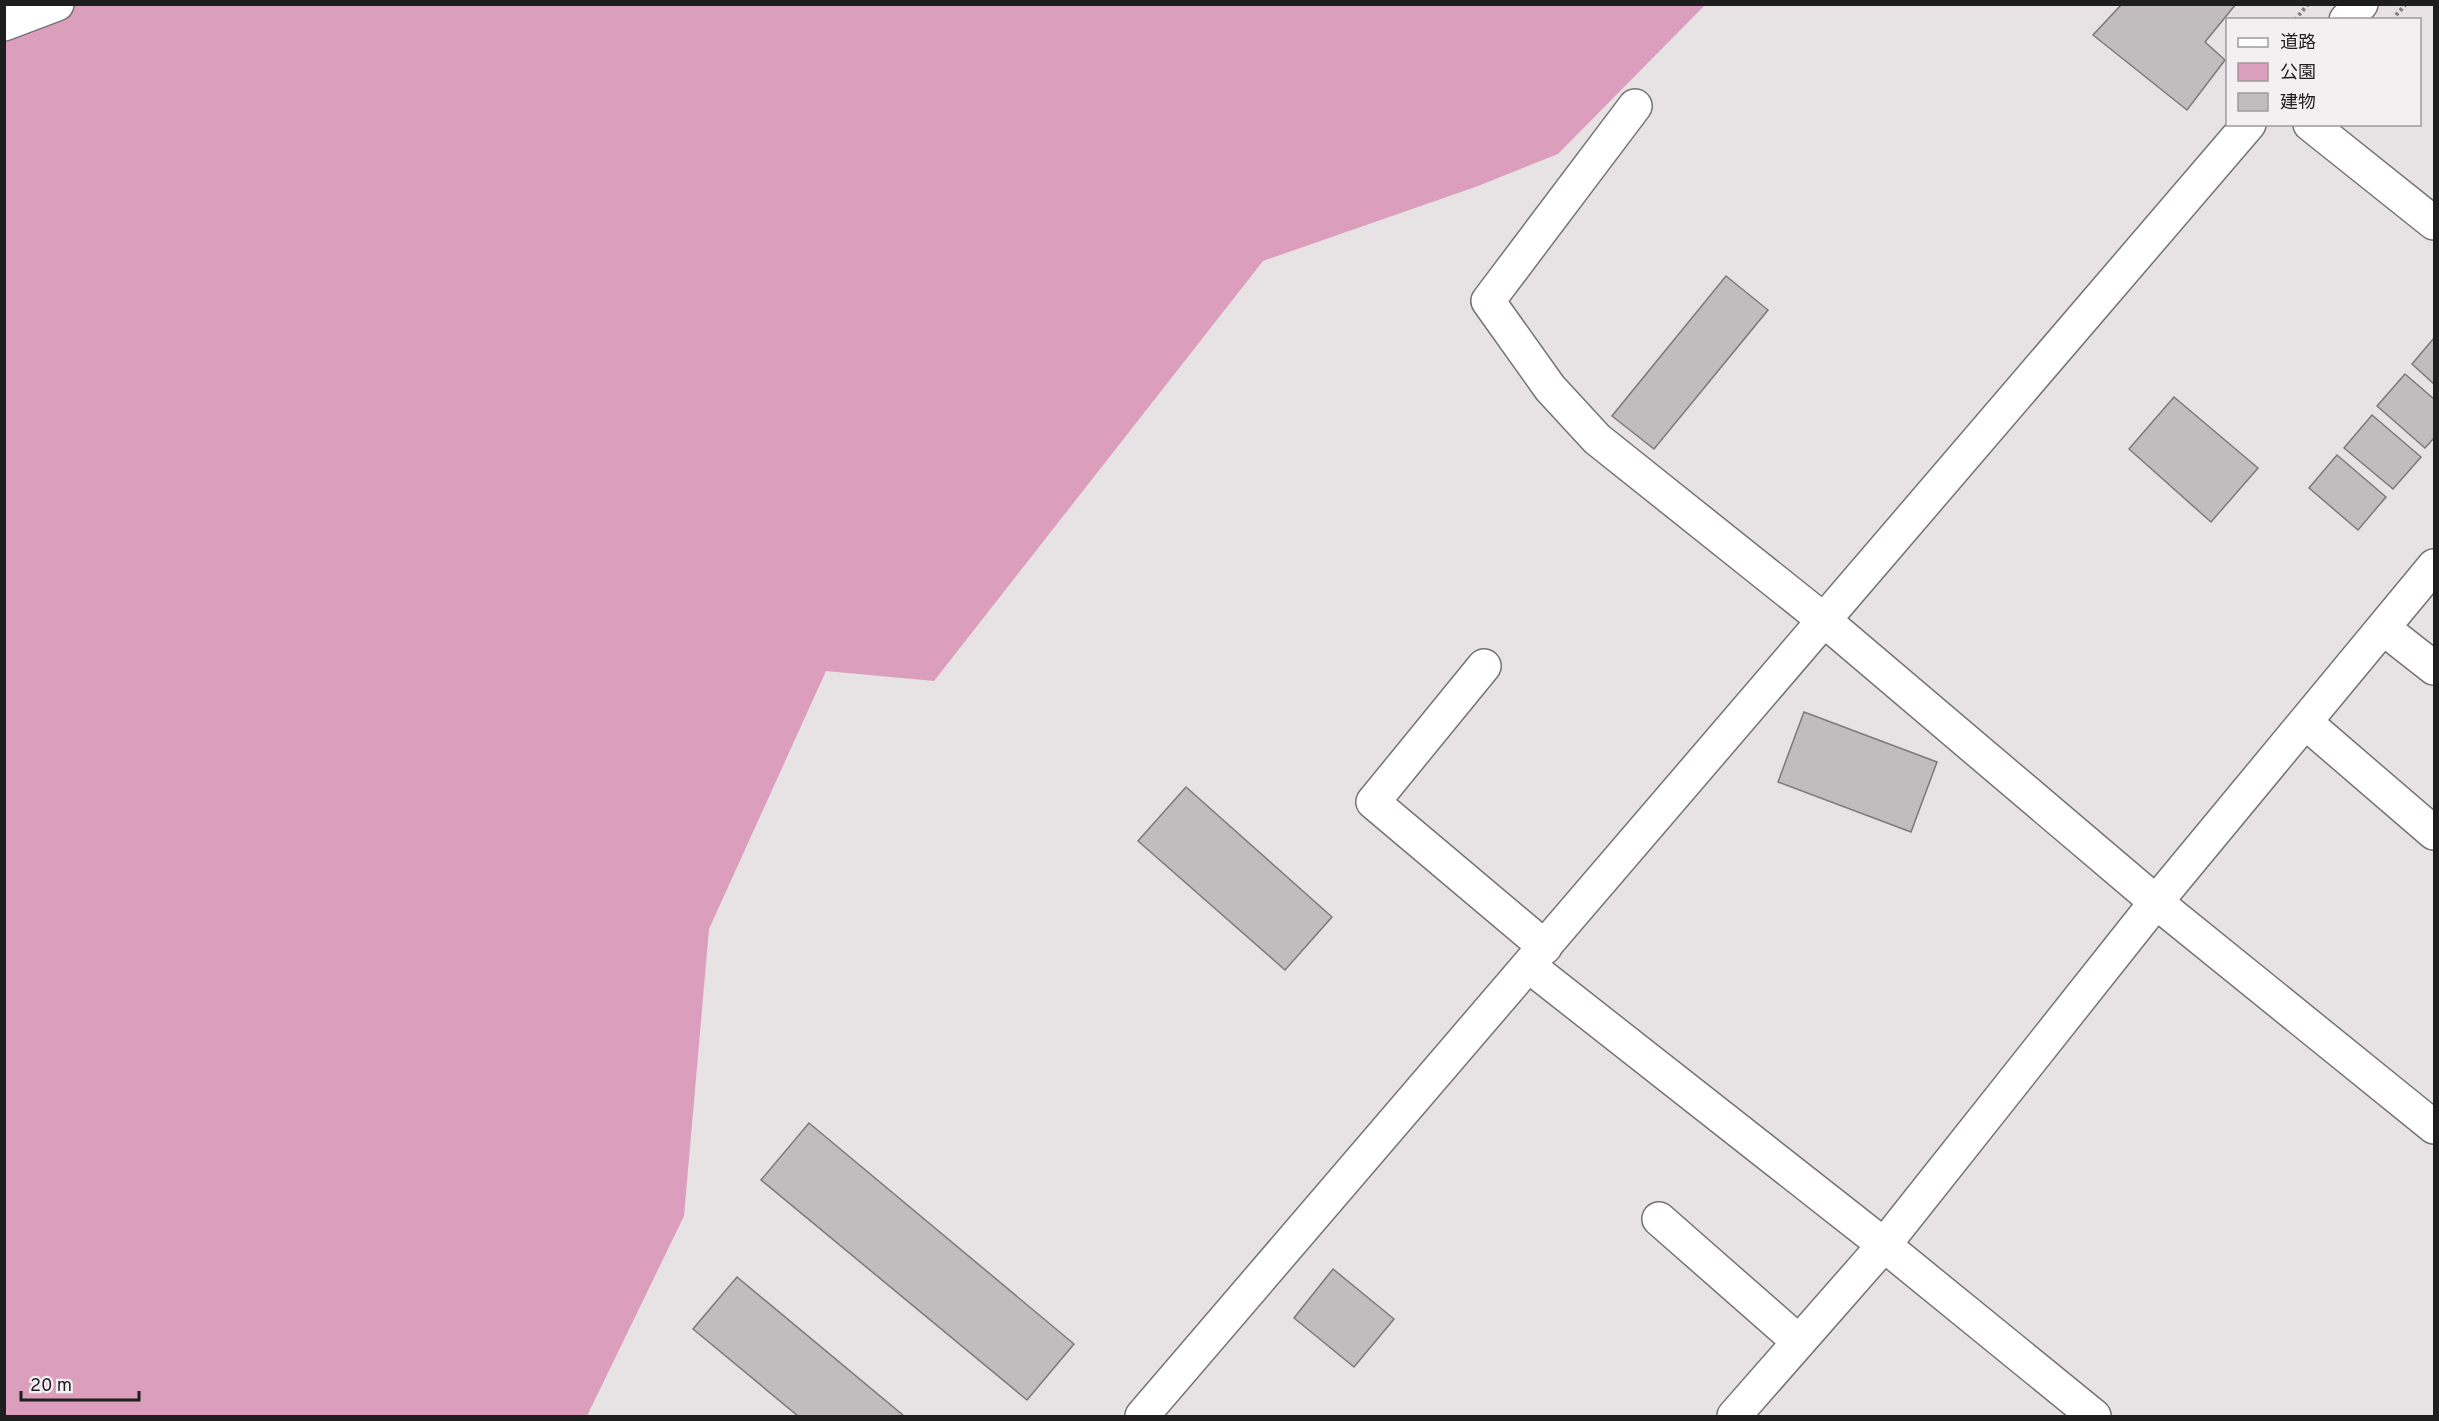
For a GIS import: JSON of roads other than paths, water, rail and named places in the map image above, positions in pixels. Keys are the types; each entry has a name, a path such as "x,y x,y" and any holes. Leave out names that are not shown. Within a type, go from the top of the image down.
{"street":[{"path":"4,24 57,4"},
{"path":"2348,18 2361,4"},
{"path":"1635,106 1488,301 1550,388 1597,439 1825,621 2156,902 2434,1127"},
{"path":"1142,1416 2247,126"},
{"path":"2313,126 2434,223"},
{"path":"1734,1416 1884,1245 2156,902 2434,566"},
{"path":"2383,628 2434,668"},
{"path":"1484,666 1373,802 1537,956 1884,1245 2094,1416"},
{"path":"2306,722 2434,833"},
{"path":"1659,1219 1799,1342"}]}
